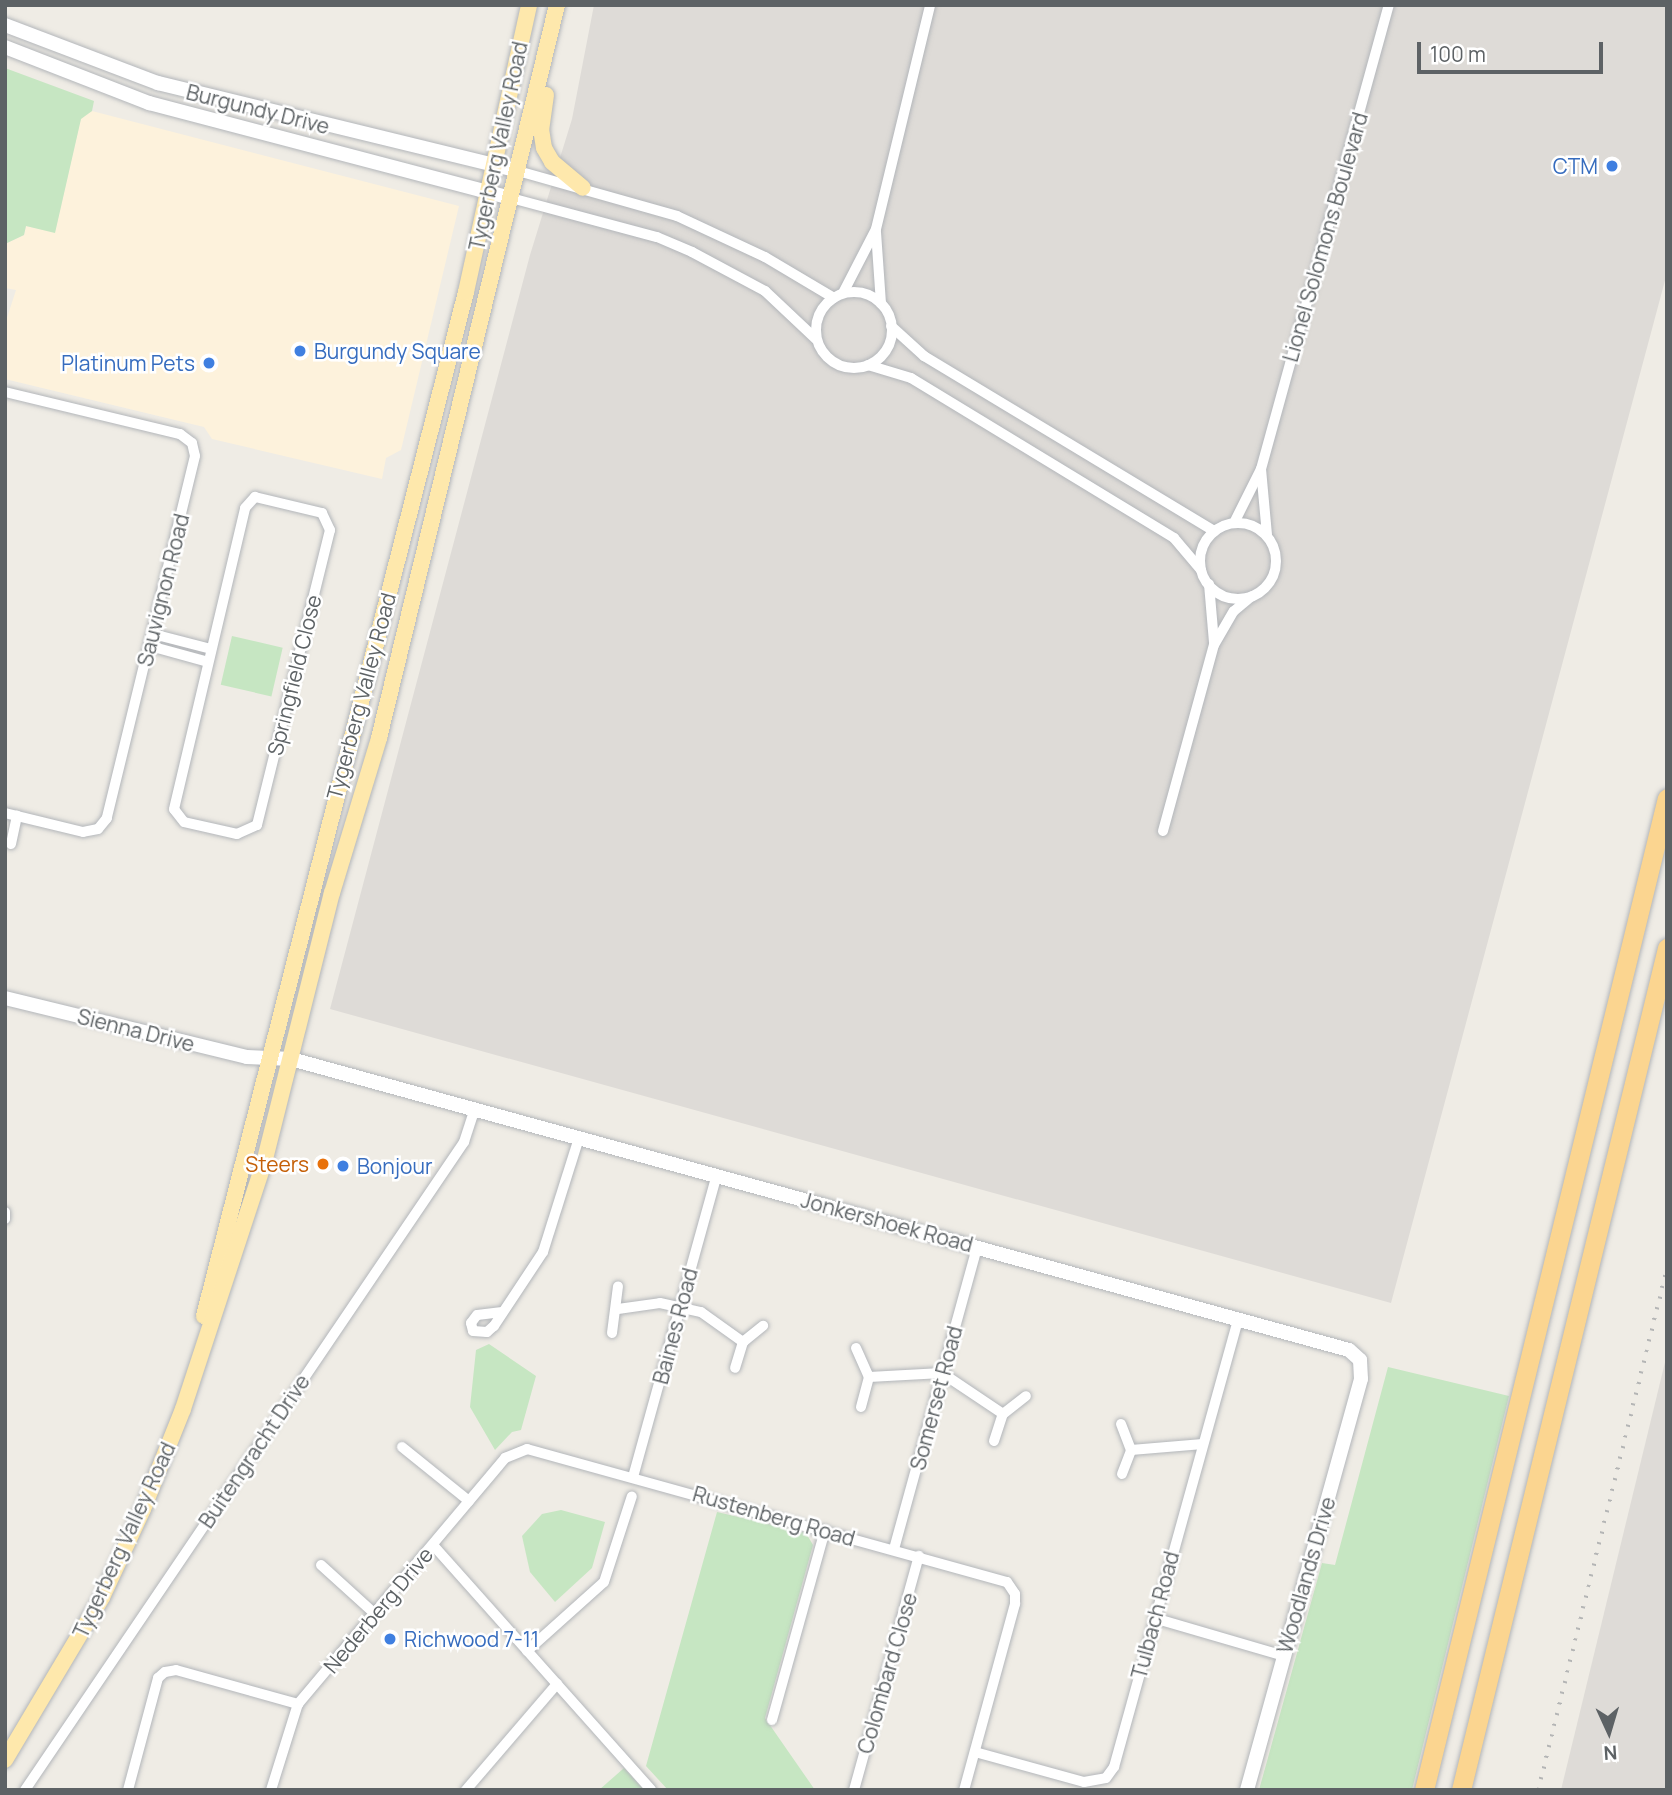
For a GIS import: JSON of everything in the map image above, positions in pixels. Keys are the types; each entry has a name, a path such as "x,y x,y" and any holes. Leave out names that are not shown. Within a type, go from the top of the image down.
{"highway":[{"path":"1424,1790 1667,798"},
{"path":"1461,1790 1667,948"}],"main road":[{"name":"Tygerberg Valley Road","path":"190,1387 267,1059 489,192 529,5"},
{"name":"Tygerberg Valley Road","path":"5,1760 102,1597 143,1509 190,1387 265,1159 332,893 379,738 556,9"},
{"path":"556,9 556,52 543,108 543,138 552,162 583,188"}],"street":[{"path":"816,339 819,313 838,296 876,229 930,5"},
{"name":"Lionel Solomons Boulevard","path":"1234,523 1261,469 1389,5"},
{"name":"Burgundy Drive","path":"5,25 158,83 517,171"},
{"name":"Burgundy Drive","path":"5,47 149,103 511,198"},
{"path":"517,171 583,188 724,236 838,296 860,293 881,304"},
{"path":"511,198 657,237 692,252 765,290 816,339 830,360 855,368 868,365 887,349 891,326"},
{"path":"876,229 881,304 891,326 924,356 1214,531"},
{"path":"868,365 911,378 1174,538 1201,570 1209,584 1214,645"},
{"name":"Sauvignon Road","path":"5,392 180,434 191,443 194,462 150,646 102,826 83,832 5,813"},
{"name":"Lionel Solomons Boulevard","path":"1261,469 1267,535"},
{"name":"Springfield Close","path":"261,497 327,517 330,530 257,825 242,834 184,821 174,808 211,649 247,503 261,497"},
{"path":"1163,831 1214,645 1234,611 1274,575 1276,554 1267,535 1246,523 1234,523 1214,531 1202,549 1201,570"},
{"path":"1209,584 1231,598 1252,597"},
{"path":"153,634 211,649"},
{"path":"150,646 208,662"},
{"path":"11,844 17,816"},
{"name":"Sienna Drive","path":"5,998 267,1059 291,1059"},
{"name":"Jonkershoek Road","path":"291,1059 1349,1350 1360,1360"},
{"name":"Buitengracht Drive","path":"25,1790 464,1142 475,1109"},
{"path":"502,1312 543,1252 579,1138"},
{"name":"Baines Road","path":"633,1477 717,1175"},
{"path":"5,1212 5,1219"},
{"name":"Somerset Road","path":"894,1549 977,1247"},
{"path":"612,1333 618,1309 618,1286"},
{"path":"618,1309 660,1303 680,1306 701,1312 743,1342"},
{"name":"Tulbach Road","path":"975,1752 1084,1782 1106,1778 1114,1767 1238,1319"},
{"path":"735,1368 743,1342 763,1326"},
{"path":"856,1348 869,1377 861,1407"},
{"name":"Woodlands Drive","path":"1247,1790 1361,1379 1360,1360"},
{"path":"869,1377 942,1373 1003,1414"},
{"path":"994,1441 1003,1414 1026,1396"},
{"path":"1121,1424 1131,1450 1122,1474"},
{"path":"1131,1450 1203,1444"},
{"path":"402,1447 469,1501"},
{"name":"Rustenberg Road","path":"517,1450 536,1450 1003,1580 1014,1590 1015,1604 975,1752"},
{"name":"Nederberg Drive","path":"271,1790 298,1704 505,1458 517,1450"},
{"path":"527,1651 604,1582 632,1496"},
{"path":"772,1720 825,1530"},
{"path":"433,1545 651,1790"},
{"name":"Colombard Close","path":"854,1790 919,1556"},
{"path":"321,1565 374,1613"},
{"path":"1154,1618 1284,1656"},
{"path":"128,1790 158,1678 166,1672 176,1670 298,1704"},
{"path":"466,1790 557,1684"},
{"path":"964,1790 975,1752"}],"shaded area":[{"path":"594,5 1667,5 1667,273 1391,1303 330,1009 530,255 572,119"},
{"path":"92,111 459,206 401,450 386,458 382,479 212,439 204,427 5,379 5,324 16,290 5,288 5,244 24,235 26,226 55,232 81,118"},
{"path":"1667,1354 1667,1790 1561,1790"}],"green space":[{"path":"5,68 94,101 92,111 81,119 55,233 26,226 24,235 5,244"},
{"path":"232,636 283,648 271,696 221,685"},
{"path":"489,1344 536,1376 521,1430 512,1432 495,1450 470,1407 476,1350"},
{"path":"1388,1367 1509,1396 1412,1790 1259,1790 1322,1563 1335,1565"},
{"path":"561,1510 605,1522 592,1568 555,1602 530,1572 522,1536 542,1514"},
{"path":"717,1512 806,1533 813,1545 765,1718 815,1790 668,1790 646,1766"},
{"path":"624,1768 644,1790 599,1790"}],"railway":[{"path":"1538,1790 1667,1267"}],"place":[{"name":"CTM","path":"1612,166"},
{"name":"Burgundy Square","path":"300,351"},
{"name":"Platinum Pets","path":"209,363"},
{"name":"Steers","path":"323,1164"},
{"name":"Bonjour","path":"343,1166"},
{"name":"Richwood 7-11","path":"390,1639"}]}
